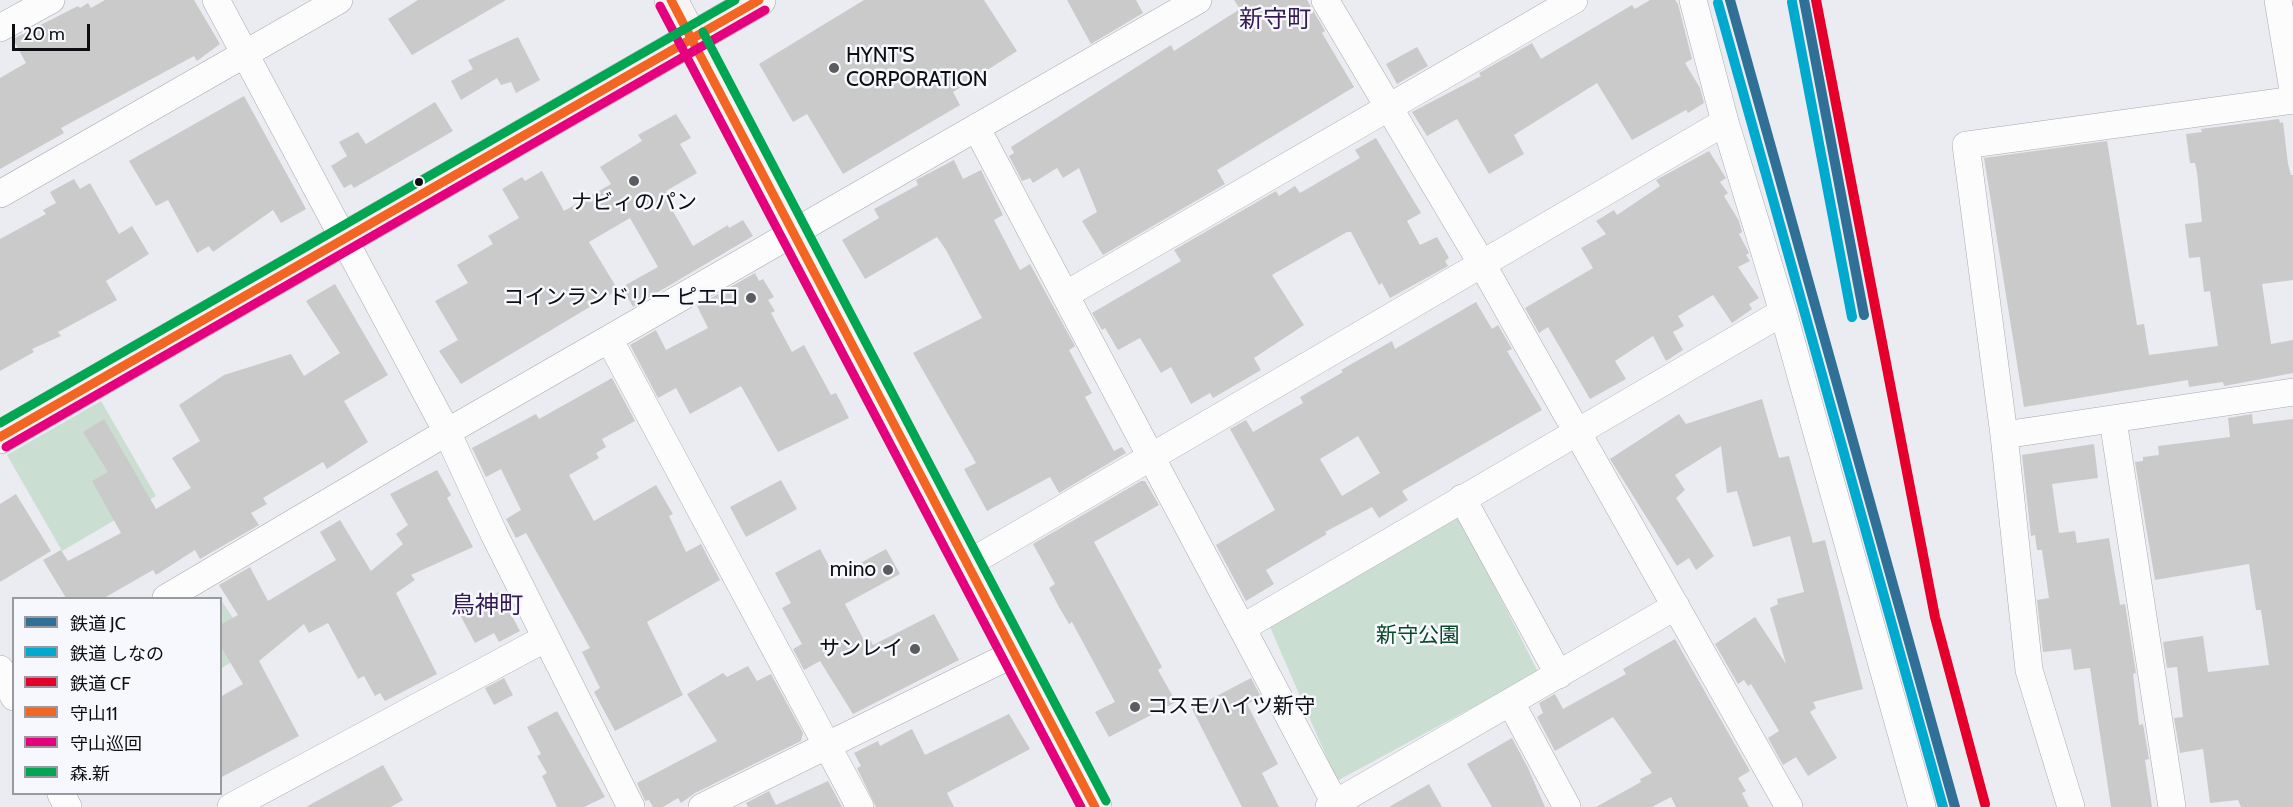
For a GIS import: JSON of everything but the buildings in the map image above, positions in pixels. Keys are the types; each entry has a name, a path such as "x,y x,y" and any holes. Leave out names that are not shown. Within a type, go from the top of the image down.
{"street":[{"path":"0,28 51,0"},
{"path":"216,0 447,432 546,638 631,807"},
{"path":"0,194 339,0"},
{"path":"671,0 1095,807"},
{"path":"0,437 759,0"},
{"path":"168,597 447,432 1198,0"},
{"path":"1325,0 1482,264 1789,807"},
{"path":"1065,295 1574,0"},
{"path":"1693,0 1725,122 1783,312 1922,807"},
{"path":"2278,0 2293,90"},
{"path":"2071,807 2030,670 2004,435 1966,145 2293,100"},
{"path":"966,565 1725,122"},
{"path":"977,129 1242,628 1333,806 1676,606"},
{"path":"1242,628 1576,430 1783,312"},
{"path":"609,339 860,807"},
{"path":"2004,435 2293,392"},
{"path":"2113,420 2172,807"},
{"path":"1462,498 1559,675"},
{"path":"231,807 546,638"},
{"path":"702,807 1013,654"},
{"path":"1511,703 1567,807"}],"green space":[{"path":"101,401 156,496 62,551 7,455"},
{"name":"新守公園","path":"1457,512 1538,672 1337,781 1270,627"},
{"path":"222,602 254,648 222,668"}],"rail line":[{"name":"JC","path":"1730,0 1955,807"},
{"name":"JC","path":"1804,0 1864,315"},
{"name":"CF","path":"1816,0 1935,617 1985,804"},
{"name":"しなの","path":"1792,2 1852,317"},
{"name":"しなの","path":"1718,3 1943,807"}],"transit line":[{"name":"守山11","path":"671,0 1095,807"},
{"name":"森.新","path":"0,423 735,0"},
{"name":"守山11","path":"0,437 759,0"},
{"name":"守山巡回","path":"660,6 1081,807"},
{"name":"守山巡回","path":"6,447 765,10"},
{"name":"森.新","path":"703,32 1106,801"}],"place":[{"name":"HYNT'S CORPORATION","path":"834,68"},
{"name":"ナビィのパン","path":"634,181"},
{"name":"コインランドリー ピエロ","path":"751,298"},
{"name":"mino","path":"888,570"},
{"name":"サンレイ","path":"915,649"},
{"name":"コスモハイツ新守","path":"1135,707"}],"district":[{"name":"新守町","path":"1275,20"},
{"name":"鳥神町","path":"487,606"}]}
